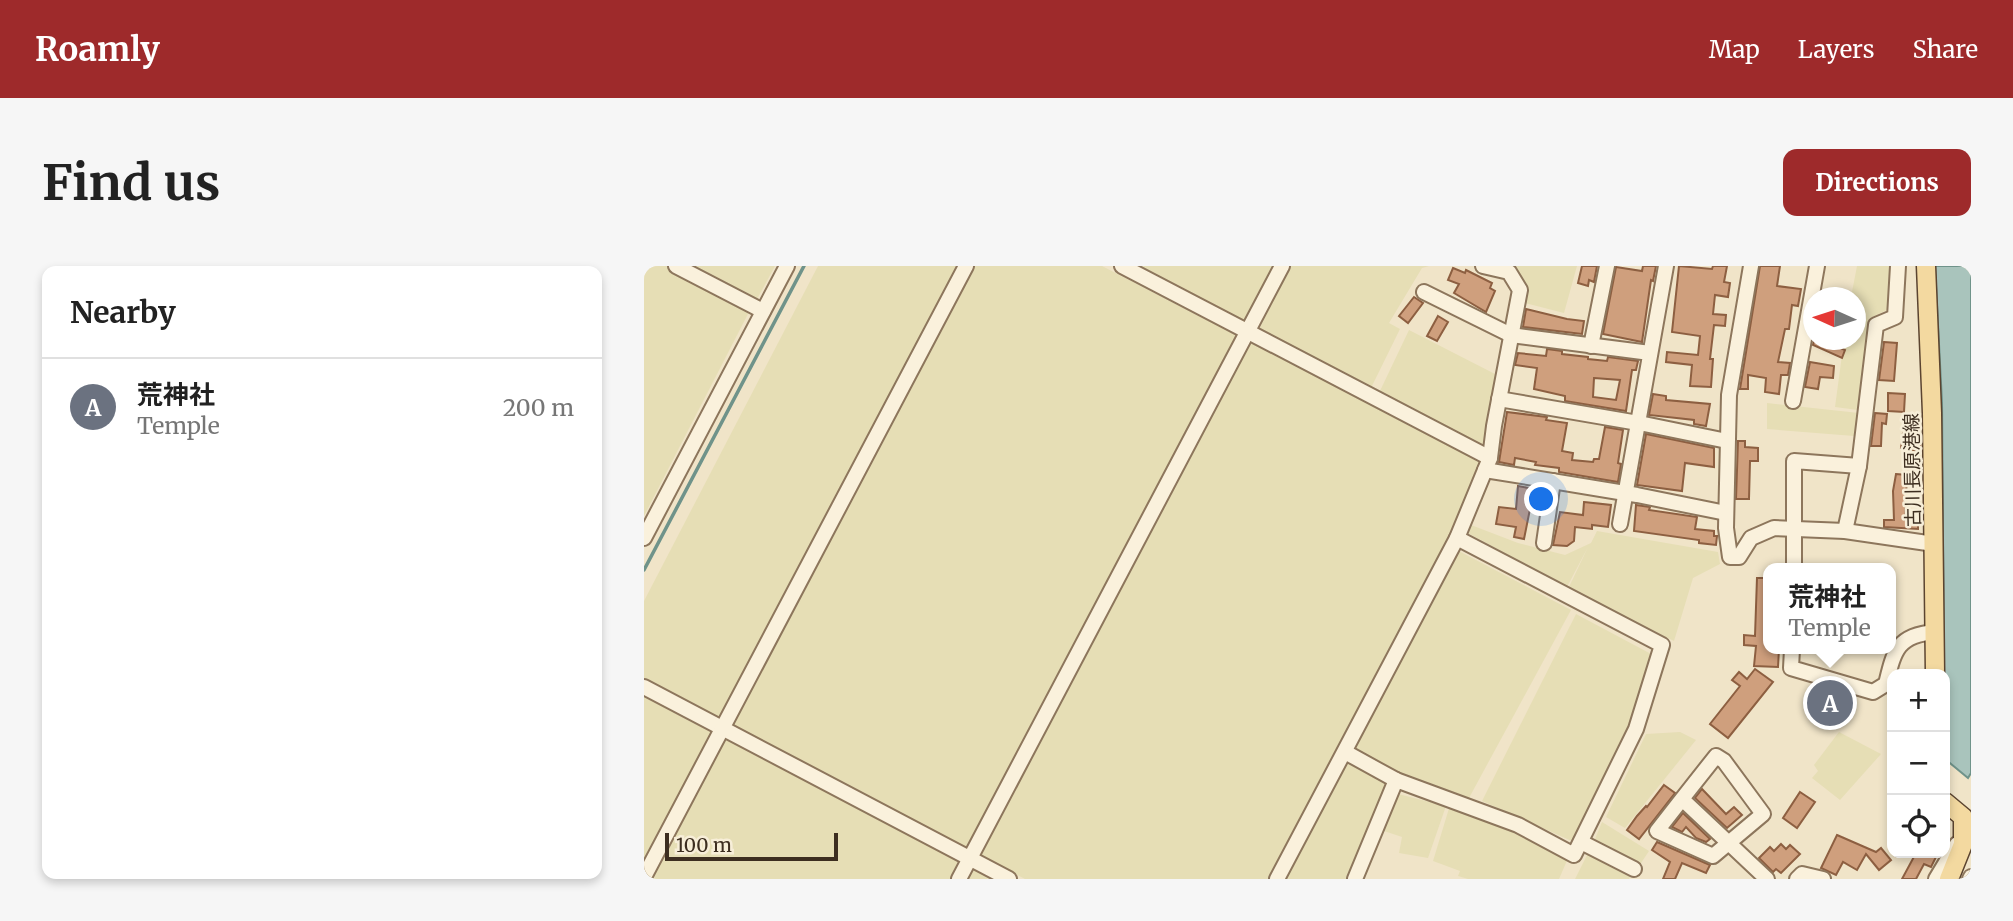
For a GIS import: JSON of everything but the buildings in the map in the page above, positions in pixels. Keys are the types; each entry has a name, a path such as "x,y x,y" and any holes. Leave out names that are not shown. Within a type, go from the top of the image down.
{"main road":[{"name":"古川長原港線","path":"1926,266 1933,414 1935,669"},
{"path":"1949,879 1963,844 1964,833 1963,817 1950,806"}],"street":[{"path":"676,266 763,311"},
{"path":"644,538 787,266"},
{"path":"644,877 966,266"},
{"path":"1122,266 1488,464 1553,481 1726,513"},
{"path":"959,879 1282,266"},
{"path":"1278,879 1457,538 1488,464 1520,290 1509,272 1483,266"},
{"path":"1591,346 1606,266"},
{"path":"1620,524 1666,266"},
{"path":"1751,266 1729,395 1726,528 1730,557 1740,557 1752,538 1774,528 1845,531 1934,544"},
{"path":"1793,401 1817,266"},
{"path":"1845,531 1859,466 1876,325 1895,317 1898,266"},
{"path":"1424,292 1511,335 1650,353"},
{"path":"1499,400 1727,441"},
{"path":"1794,563 1794,461 1859,466"},
{"path":"1544,542 1553,481"},
{"path":"1345,752 1396,780 1518,825 1574,855 1581,842 1636,729 1662,645 1457,538"},
{"path":"1896,650 1918,633 1935,632"},
{"path":"1792,654 1791,667 1873,692 1886,684 1894,654"},
{"path":"644,687 1009,879"},
{"path":"1716,756 1724,761 1763,814 1713,856 1653,836 1682,799 1716,756"},
{"path":"1355,879 1396,780"},
{"path":"1682,799 1768,879"},
{"path":"1936,879 1964,833"},
{"path":"1581,842 1634,869"},
{"path":"1797,879 1802,874 1823,879"}],"shaded area":[{"path":"644,266 667,266 749,312 644,516"},
{"path":"693,266 775,266 756,301"},
{"path":"818,266 1102,266 1482,462 1449,537 1271,879 1025,879 644,679 644,601"},
{"path":"1137,266 1273,266 1244,323"},
{"path":"1290,266 1429,266 1422,268 1389,323 1400,329 1370,390 1259,329"},
{"path":"1509,266 1577,266 1564,313 1525,303 1523,279"},
{"path":"1857,266 1890,266 1887,310 1870,318 1866,349 1866,287 1853,287"},
{"path":"1409,330 1495,374 1484,450 1379,393"},
{"path":"1843,350 1866,350 1858,410 1835,407"},
{"path":"1767,403 1859,413 1854,436 1767,429"},
{"path":"1471,525 1518,543 1565,555 1591,543 1597,531 1718,552 1720,564 1693,578 1674,641 1568,589 1588,547 1567,587 1466,532"},
{"path":"1455,549 1571,610 1469,798 1398,775 1355,748"},
{"path":"1576,614 1653,655 1618,757 1574,842 1482,801"},
{"path":"644,697 992,879 644,879"},
{"path":"1680,732 1696,740 1625,828 1606,817 1646,734"},
{"path":"1839,732 1881,754 1840,800 1812,778 1818,771 1814,765"},
{"path":"1346,760 1390,782 1350,879 1284,879"},
{"path":"1398,794 1446,806 1428,858 1399,853 1402,837 1384,831"},
{"path":"1450,805 1569,856 1559,879 1468,879 1458,876 1460,871 1433,861"},
{"path":"1602,822 1649,851 1639,866 1593,844"},
{"path":"1589,851 1632,873 1629,879 1575,879"}],"water":[{"path":"1935,266 1971,266 1971,773 1968,778 1950,763 1950,669 1944,669 1942,402"}],"waterway":[{"path":"644,570 804,266"}],"place":[{"name":"荒神社","path":"1830,703"}]}
